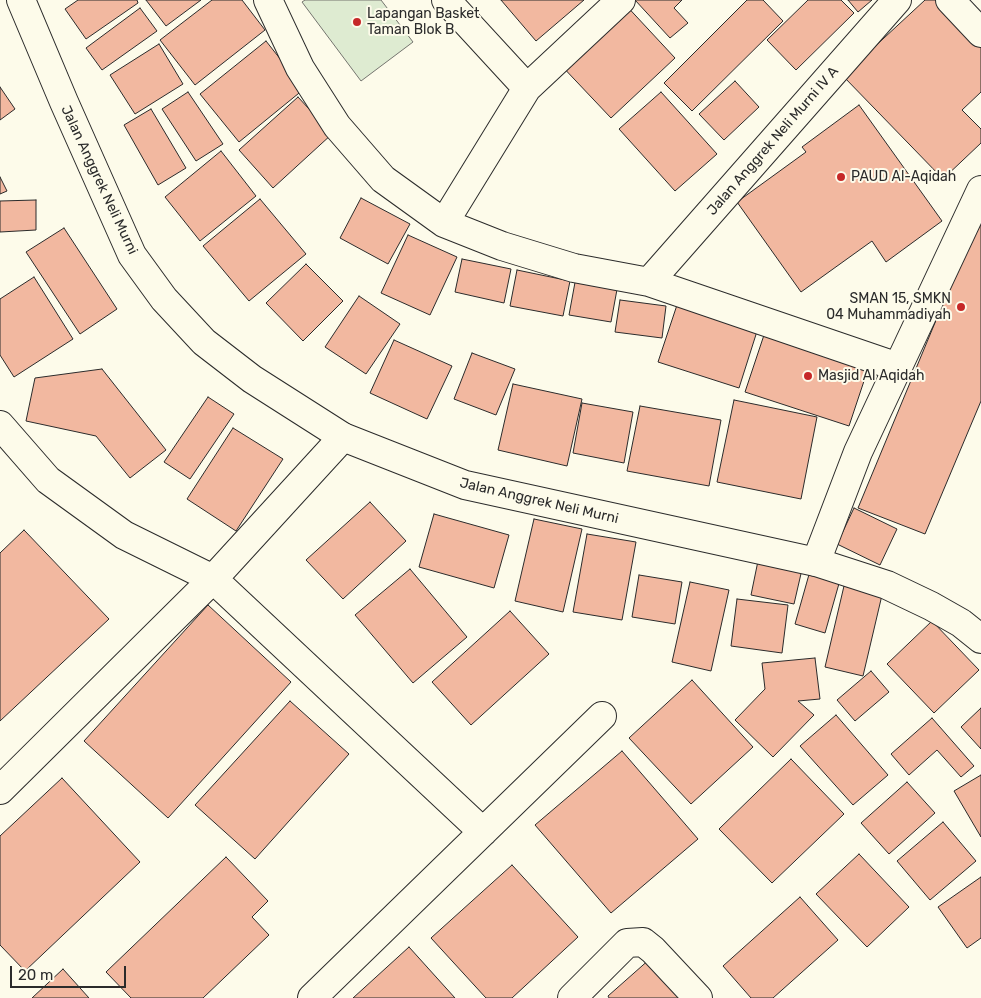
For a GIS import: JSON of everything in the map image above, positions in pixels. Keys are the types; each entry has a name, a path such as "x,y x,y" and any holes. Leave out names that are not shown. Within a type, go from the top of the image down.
{"street":[{"name":"Jalan Anggrek Neli Murni","path":"21,0 132,255 164,298 204,342 252,379 343,438 465,485 816,562 887,585 961,623 981,639"},
{"path":"446,0 527,88"},
{"path":"444,223 527,88 621,0"},
{"name":"Jalan Anggrek Neli Murni IV A","path":"649,282 897,0"},
{"path":"950,0 981,33"},
{"path":"272,2 300,68 337,126 383,178 444,223 502,246 574,268 649,282 898,367"},
{"path":"816,562 858,452 981,190"},
{"path":"0,425 48,480 124,535 213,579 483,832"},
{"path":"0,790 213,579 343,438"},
{"path":"312,998 602,716"},
{"path":"572,998 627,943 643,942 653,950 698,998"}],"green space":[{"name":"Lapangan Basket Taman Blok B","path":"305,0 381,0 413,42 361,81 302,2"}],"building":[{"path":"78,0 137,0 138,3 86,39 65,9"},
{"path":"146,0 201,0 166,26"},
{"path":"212,0 242,0 265,30 195,85 160,40"},
{"path":"501,0 584,0 536,41"},
{"path":"635,0 682,0 674,8 688,23 670,38"},
{"path":"747,0 763,0 783,21 692,111 664,83"},
{"path":"808,0 841,0 854,13 796,70 767,40"},
{"path":"848,0 872,0 858,12"},
{"path":"925,0 943,0 981,39 981,92 962,110 981,129 981,143 943,179 843,76"},
{"path":"622,1 675,58 611,118 558,62"},
{"path":"140,8 157,31 102,70 86,48"},
{"path":"266,41 304,89 239,142 200,94"},
{"path":"159,44 183,84 135,114 110,75"},
{"path":"735,81 759,107 724,140 699,114"},
{"path":"0,87 15,109 0,120"},
{"path":"188,92 223,144 196,161 162,109"},
{"path":"661,92 717,154 675,191 619,129"},
{"path":"298,97 332,134 273,188 239,150"},
{"name":"PAUD Al-Aqidah","path":"859,105 942,221 886,262 872,241 801,292 737,202 806,152 802,147"},
{"path":"151,109 186,168 158,185 124,125"},
{"path":"221,151 256,196 200,241 165,197"},
{"path":"0,177 7,191 0,194"},
{"path":"361,198 410,224 388,264 340,238"},
{"path":"260,199 306,254 249,301 203,246"},
{"path":"36,200 36,230 0,232 0,201"},
{"name":"SMAN 15, SMKN 04 Muhammadiyah","path":"981,212 981,401 925,534 858,508"},
{"path":"64,228 117,309 80,334 26,252"},
{"path":"408,235 457,257 430,315 381,293"},
{"path":"462,259 511,269 504,303 455,292"},
{"path":"306,264 343,301 303,341 266,303"},
{"path":"517,270 570,281 563,316 510,306"},
{"path":"34,277 73,339 14,377 0,355 0,299"},
{"path":"576,277 618,284 611,322 569,315"},
{"path":"359,296 400,324 366,374 325,347"},
{"path":"679,299 759,325 739,388 658,362"},
{"path":"620,300 666,306 662,338 615,332"},
{"name":"Masjid Al Aqidah","path":"767,326 871,360 849,426 745,392"},
{"path":"394,340 452,366 427,419 370,393"},
{"path":"472,353 515,369 496,415 454,399"},
{"path":"102,369 166,450 130,478 96,436 26,421 35,378"},
{"path":"513,384 582,399 567,466 498,450"},
{"path":"208,397 234,414 190,479 164,462"},
{"path":"734,400 817,417 801,499 717,482"},
{"path":"582,403 633,412 624,463 573,453"},
{"path":"640,406 721,420 709,486 627,471"},
{"path":"233,428 283,459 236,531 187,499"},
{"path":"370,502 406,541 343,599 306,560"},
{"path":"854,508 897,529 880,565 837,544"},
{"path":"434,514 509,535 494,588 419,567"},
{"path":"534,519 582,529 563,612 515,601"},
{"path":"24,530 109,619 0,721 0,553"},
{"path":"587,534 636,542 622,620 573,612"},
{"path":"759,556 803,565 794,604 751,595"},
{"path":"410,569 467,637 413,683 355,615"},
{"path":"810,571 840,580 825,633 795,624"},
{"path":"639,575 682,582 675,624 632,617"},
{"path":"690,582 729,590 711,671 672,662"},
{"path":"844,586 882,595 863,676 825,667"},
{"path":"737,599 788,605 782,653 731,646"},
{"path":"208,605 291,682 168,818 84,741"},
{"path":"510,611 549,654 471,725 432,682"},
{"path":"932,621 979,670 934,713 887,664"},
{"path":"815,658 820,699 798,701 814,715 773,757 735,720 765,689 762,663"},
{"path":"871,671 889,692 855,721 837,700"},
{"path":"692,680 753,747 691,804 629,738"},
{"path":"290,701 349,754 255,859 195,805"},
{"path":"981,708 981,749 961,727"},
{"path":"836,715 888,775 853,805 800,746"},
{"path":"932,718 974,766 961,777 937,750 909,775 891,754"},
{"path":"622,751 698,839 611,913 535,825"},
{"path":"791,759 844,814 772,883 719,829"},
{"path":"981,775 981,837 954,791"},
{"path":"62,778 140,862 25,971 0,945 0,836"},
{"path":"907,782 935,813 889,854 861,823"},
{"path":"943,822 976,861 930,900 897,861"},
{"path":"859,854 909,907 867,947 816,894"},
{"path":"226,857 268,901 252,917 269,935 203,998 131,998 106,972"},
{"path":"512,865 578,937 512,998 486,998 431,938"},
{"path":"981,877 981,938 967,948 938,907"},
{"path":"800,897 838,940 773,998 751,998 723,966"},
{"path":"409,947 455,998 353,998"},
{"path":"651,958 685,998 609,998 608,996"},
{"path":"63,969 89,998 32,998"}],"place":[{"name":"Lapangan Basket Taman Blok B","path":"357,22"},
{"name":"PAUD Al-Aqidah","path":"841,177"},
{"name":"SMAN 15, SMKN 04 Muhammadiyah","path":"961,307"},
{"name":"Masjid Al Aqidah","path":"808,376"}]}
